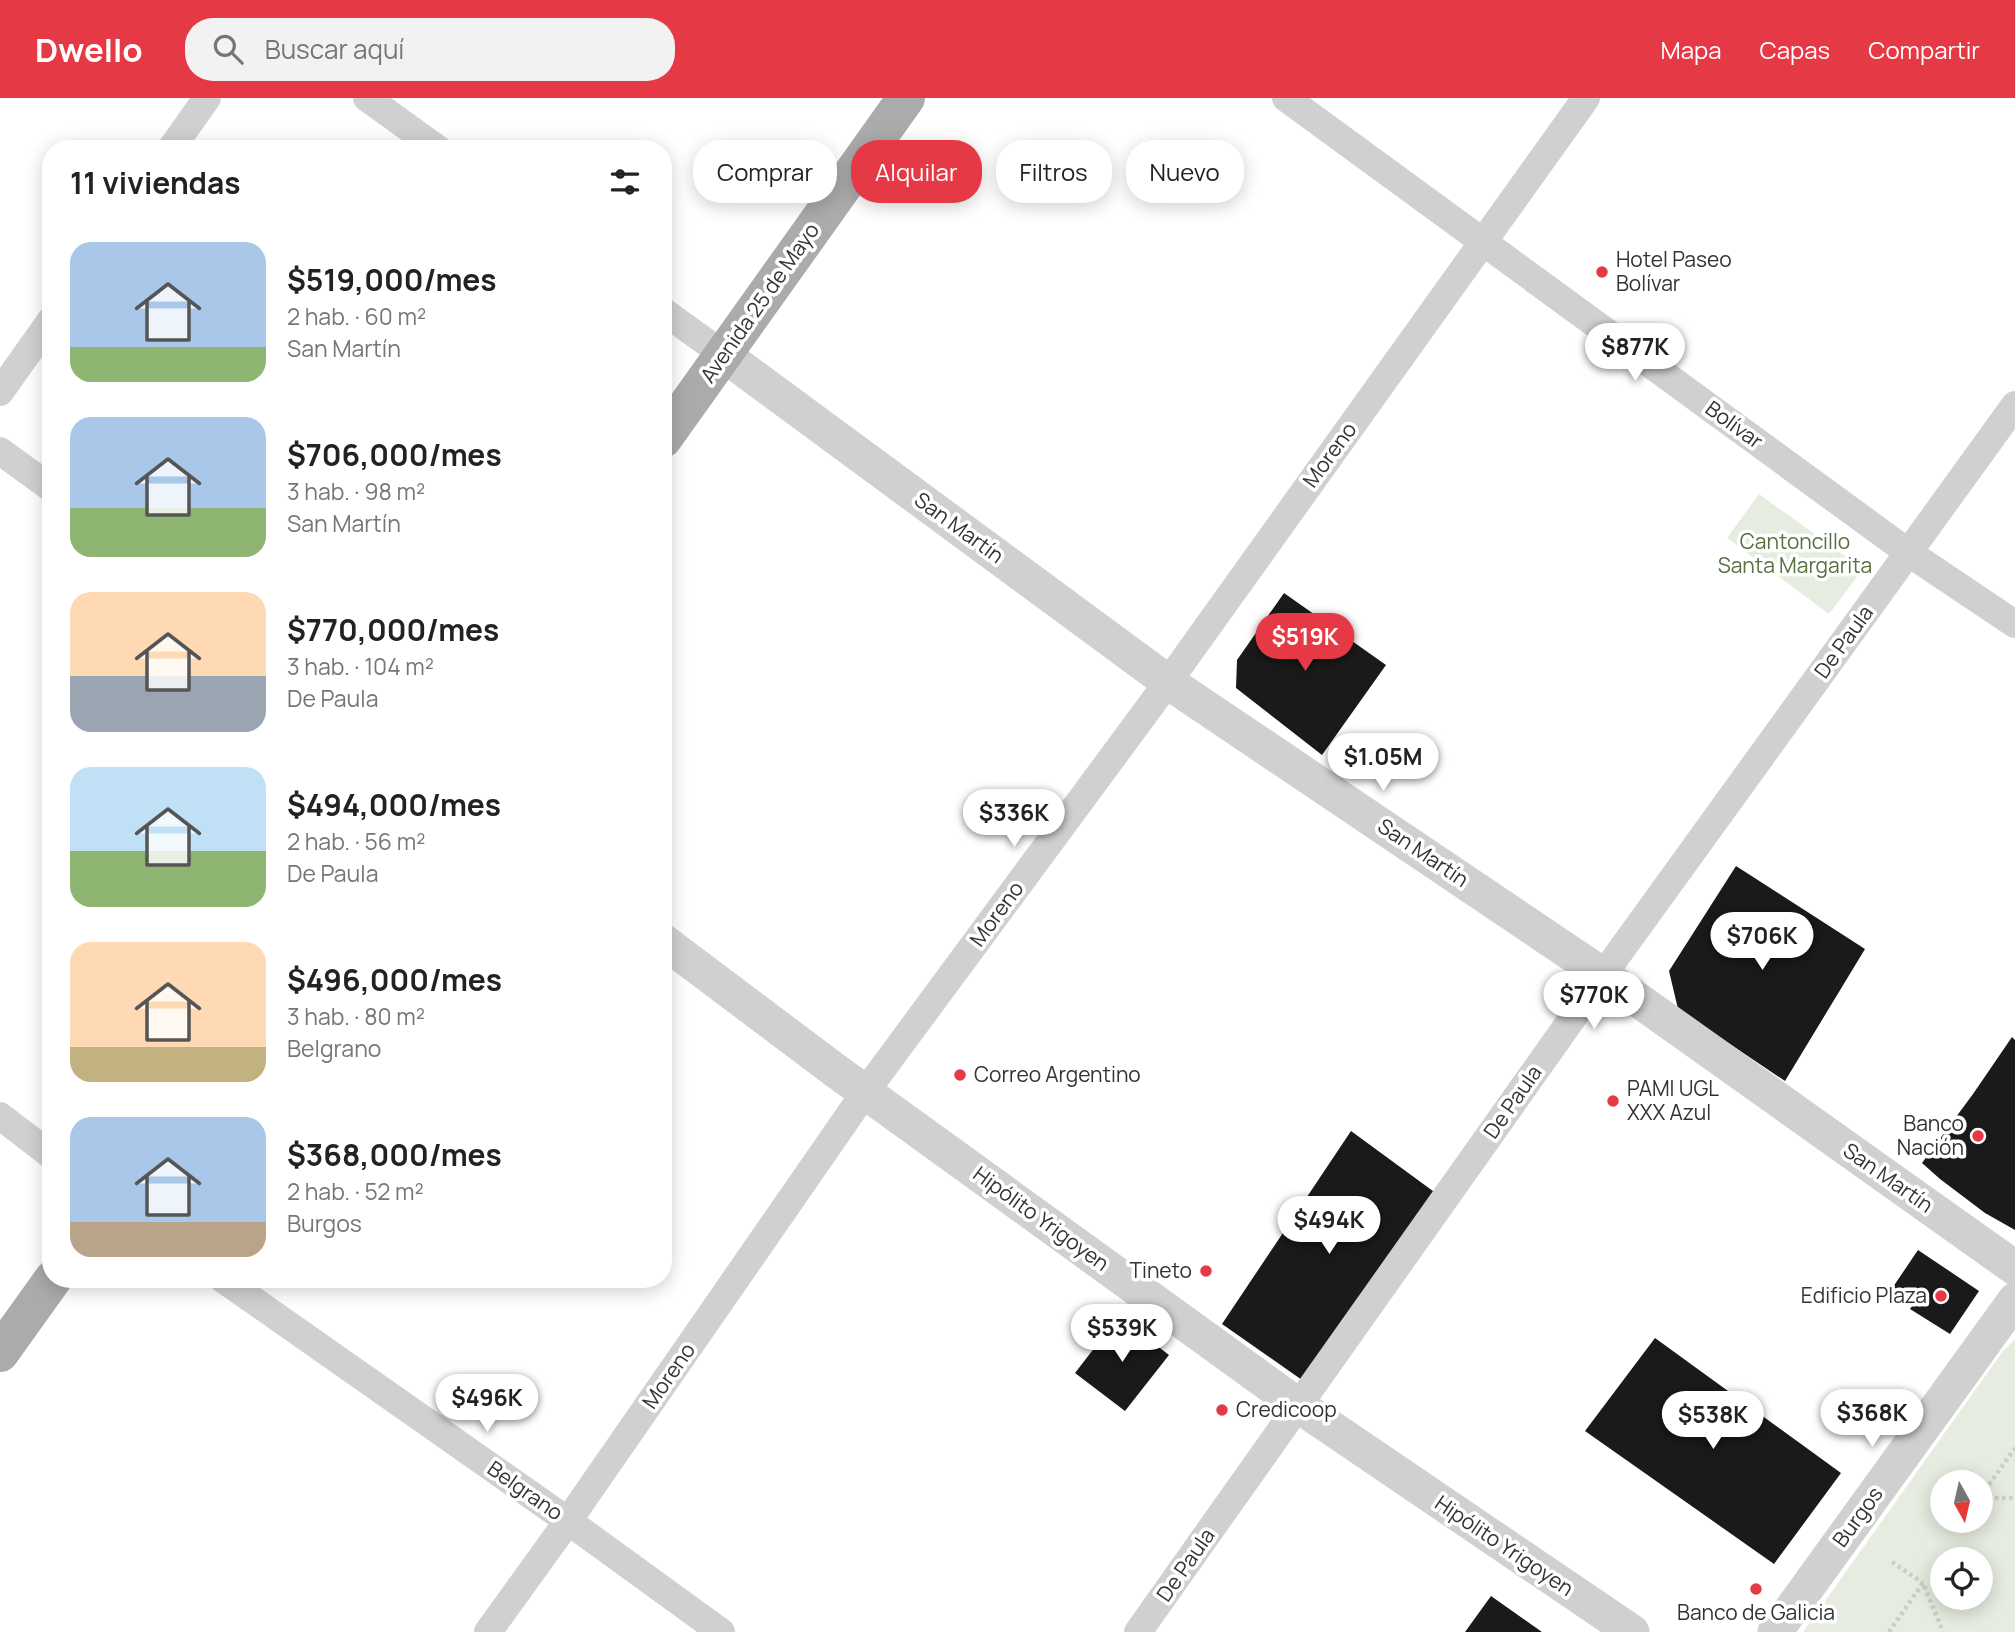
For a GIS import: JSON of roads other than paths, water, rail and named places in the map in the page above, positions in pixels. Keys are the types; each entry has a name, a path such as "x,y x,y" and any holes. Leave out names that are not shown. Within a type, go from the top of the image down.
{"main road":[{"name":"Avenida 25 de Mayo","path":"672,427 906,98"},
{"path":"0,1353 47,1288"}],"street":[{"path":"177,140 207,98"},
{"path":"367,98 425,140"},
{"name":"Bolívar","path":"1286,98 1909,552 2015,624"},
{"name":"Moreno","path":"488,1632 866,1091 1168,682 1586,98"},
{"name":"San Martín","path":"672,317 1168,682 1603,975 2015,1268"},
{"path":"0,392 42,333"},
{"name":"De Paula","path":"1138,1632 1603,975 2015,405"},
{"path":"0,451 42,481"},
{"name":"Hipólito Yrigoyen","path":"672,948 1299,1406 1632,1632"},
{"path":"0,1116 42,1148"},
{"name":"Belgrano","path":"236,1288 721,1632"},
{"name":"Burgos","path":"1775,1632 2015,1300"}],"place":[{"name":"Hotel Paseo Bolívar","path":"1602,272"},
{"name":"Correo Argentino","path":"960,1075"},
{"name":"PAMI UGL XXX Azul","path":"1613,1101"},
{"name":"Banco Nación","path":"1978,1136"},
{"name":"Tineto","path":"1206,1271"},
{"name":"Edificio Plaza","path":"1941,1296"},
{"name":"Credicoop","path":"1222,1410"},
{"name":"Banco de Galicia","path":"1756,1589"}],"park label":[{"name":"Cantoncillo Santa Margarita","path":"1795,554"}]}
